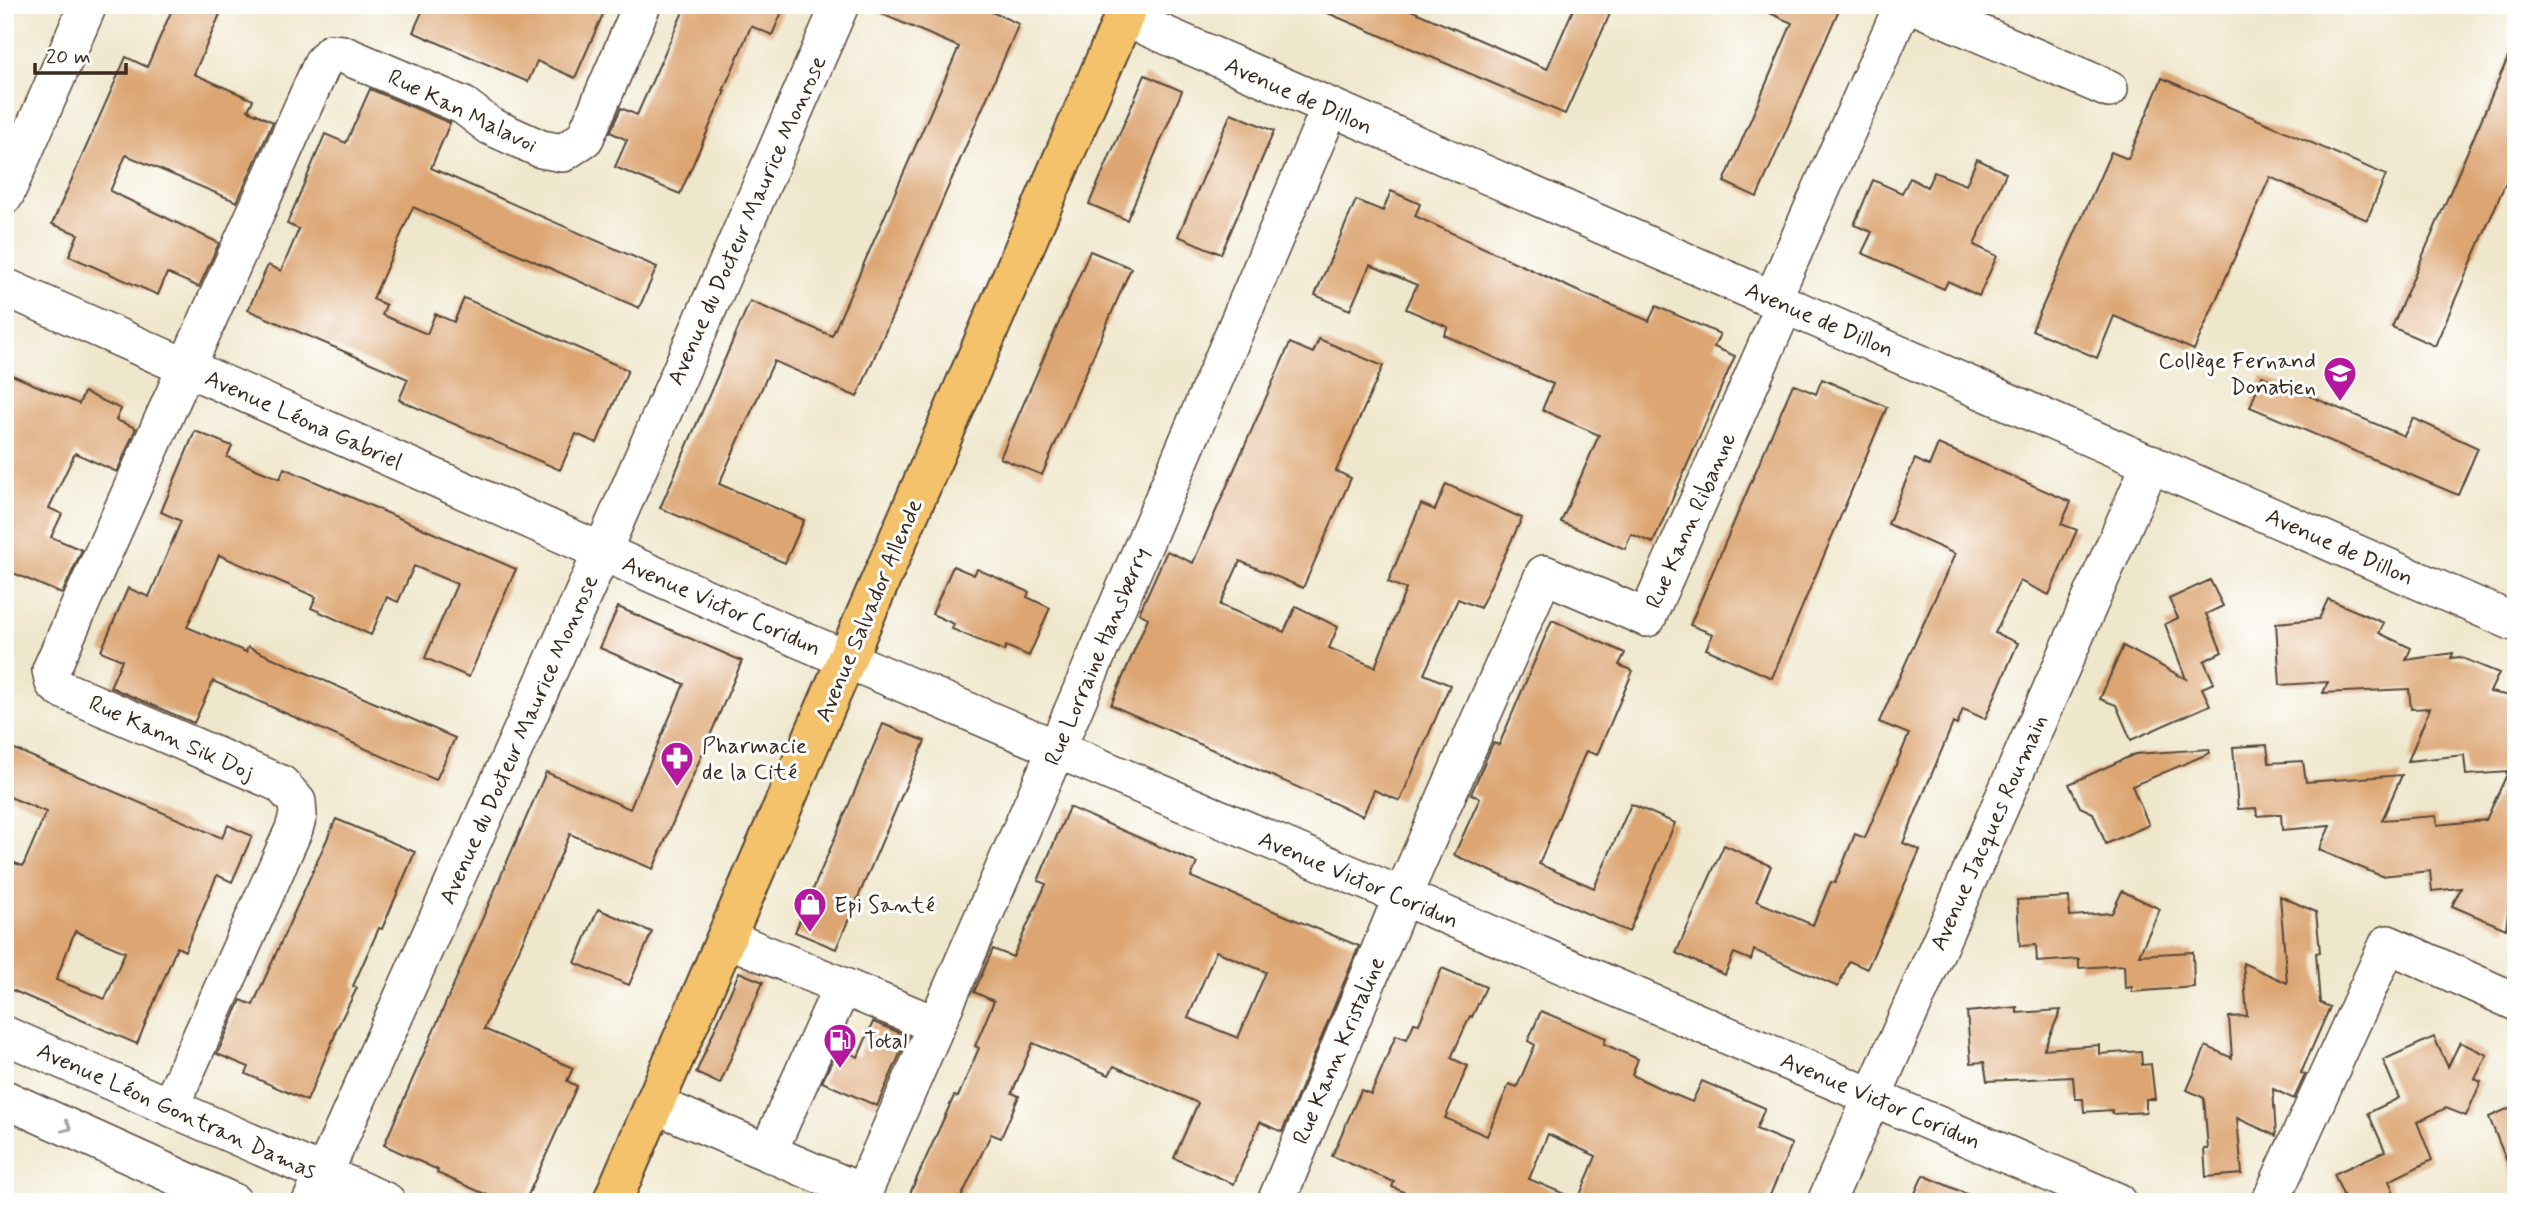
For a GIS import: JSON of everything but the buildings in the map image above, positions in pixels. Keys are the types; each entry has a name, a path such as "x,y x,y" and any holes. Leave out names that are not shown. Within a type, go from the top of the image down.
{"main road":[{"name":"Avenue Salvador Allende","path":"612,1202 846,659 1116,9"}],"street":[{"path":"5,195 88,5"},
{"name":"Rue Kan Malavoi","path":"188,368 323,62 331,54 342,54 464,106 490,127 541,149 563,153 585,138 642,5"},
{"name":"Avenue du Docteur Maurice Monrose","path":"317,1188 602,552 840,5"},
{"path":"1779,301 1903,5"},
{"path":"1913,5 2109,89"},
{"name":"Avenue de Dillon","path":"1116,9 1330,108 2516,623"},
{"name":"Rue Lorraine Hansberry","path":"861,1197 1056,750 1330,108"},
{"name":"Avenue Léona Gabriel","path":"5,287 602,552"},
{"name":"Rue Kann Ribanne","path":"1402,897 1544,574 1647,618 1779,301"},
{"name":"Rue Kann Sik Doj","path":"170,1107 294,829 298,815 297,802 281,785 61,688 54,683 51,670 188,368"},
{"name":"Avenue Jacques Roumain","path":"1826,1202 2151,463"},
{"name":"Avenue Victor Coridun","path":"602,552 1056,750 1872,1095 2118,1202"},
{"name":"Rue Kann Kristaline","path":"1276,1202 1402,897"},
{"path":"726,938 936,1026"},
{"path":"2270,1202 2388,944 2516,1002"},
{"path":"768,1152 842,987"},
{"name":"Avenue Léon Gontran Damas","path":"5,1035 170,1107 317,1188 387,1202"},
{"path":"5,1099 233,1202"},
{"path":"654,1104 768,1152 861,1197"}],"place":[{"name":"Collège Fernand Donatien","path":"2340,403"},
{"name":"Pharmacie de la Cité","path":"677,788"},
{"name":"Epi Santé","path":"810,934"},
{"name":"Total","path":"840,1070"}]}
